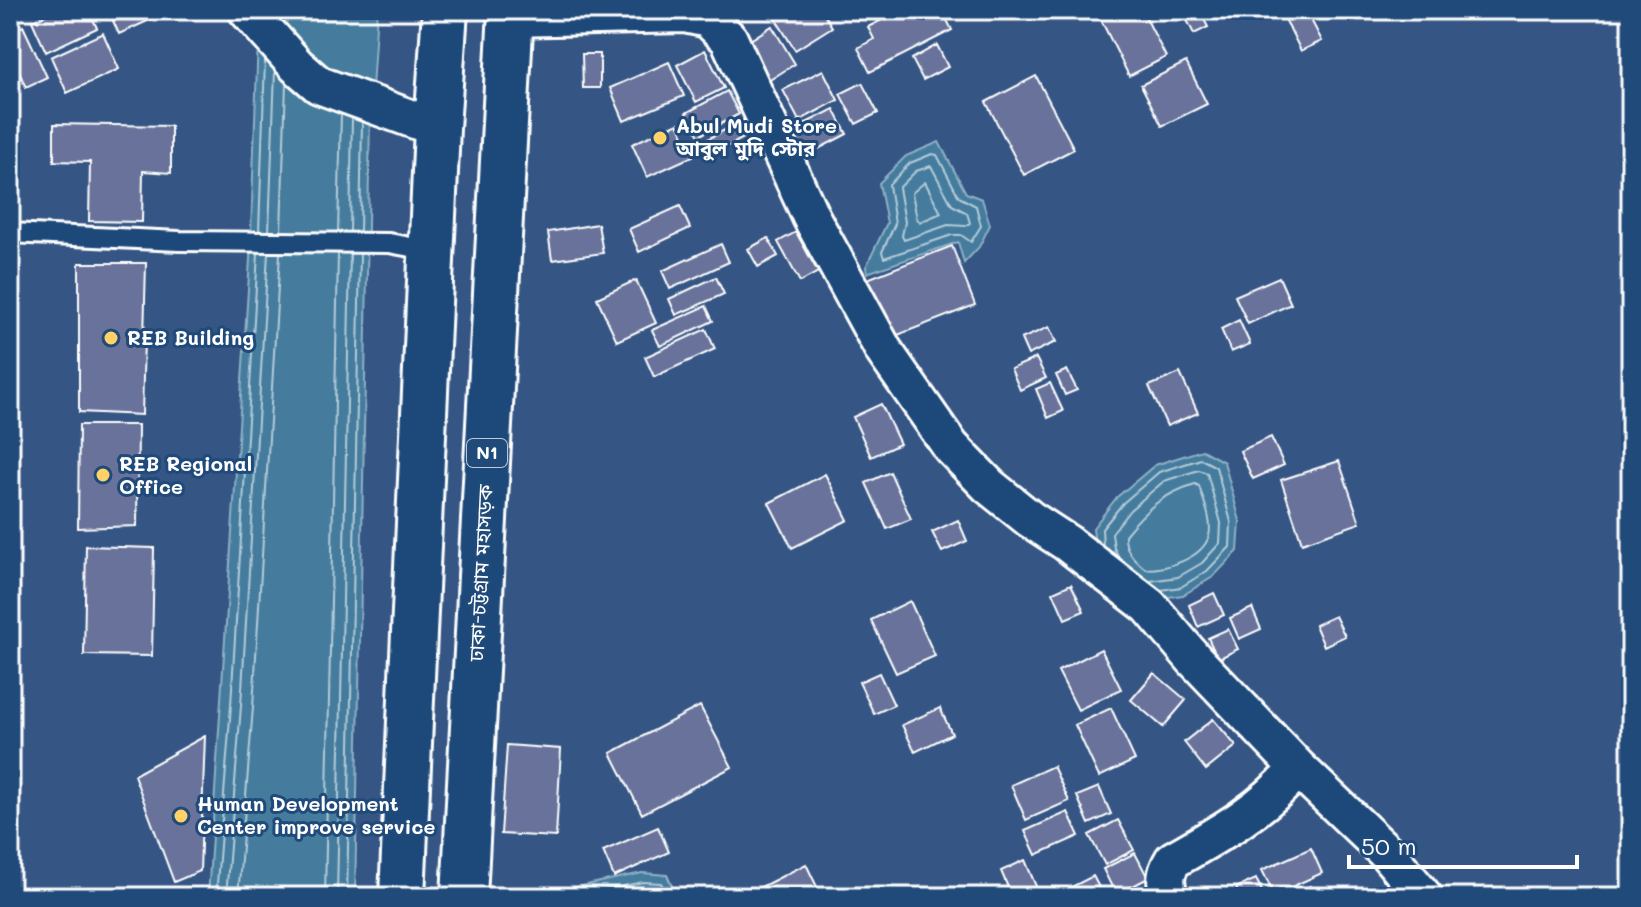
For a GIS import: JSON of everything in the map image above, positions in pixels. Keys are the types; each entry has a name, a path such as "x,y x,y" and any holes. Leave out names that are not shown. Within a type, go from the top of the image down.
{"highway":[{"path":"402,897 436,140 445,10"},
{"name":"ঢাকা-চট্টগ্রাম মহাসড়ক","path":"464,897 510,14"},
{"path":"436,140 503,155"}],"street":[{"path":"247,10 297,66 319,85 436,140"},
{"path":"510,14 712,14 729,39 811,217 884,351 951,447 989,486 1030,519 1078,550 1149,606 1194,659 1298,768 1387,853 1424,897"},
{"path":"1170,897 1166,871 1173,860 1258,808 1298,768"}],"lane":[{"path":"10,233 179,241 389,243 432,251"}],"water":[{"path":"259,10 377,10 370,120 355,897 208,897 250,259"},
{"path":"939,142 966,193 982,199 990,225 979,247 964,263 958,242 867,273 866,267 887,223 879,183 906,156"},
{"path":"1202,450 1224,462 1240,521 1238,551 1213,577 1183,595 1138,601 1096,554 1093,528 1117,497 1155,465"},
{"path":"642,873 667,875 677,897 550,897 563,890"}],"building":[{"path":"56,10 89,10 97,28 46,52 32,21"},
{"path":"108,10 172,10 119,34"},
{"path":"770,10 822,10 832,27 795,50"},
{"path":"901,10 942,10 952,30 870,72 858,48 874,39 868,27"},
{"path":"1096,10 1142,10 1166,57 1129,76"},
{"path":"1182,10 1199,10 1208,27 1194,34"},
{"path":"1306,10 1322,41 1301,51 1282,13"},
{"path":"23,26 47,77 26,87 10,53 10,32"},
{"path":"772,26 795,64 765,83 741,46"},
{"path":"103,33 119,69 67,93 51,57"},
{"path":"937,45 948,67 923,80 912,59"},
{"path":"705,50 724,88 696,102 677,65"},
{"path":"582,54 600,54 600,88 583,88"},
{"path":"669,62 684,96 624,121 610,88"},
{"path":"1186,62 1207,104 1162,126 1141,85"},
{"path":"823,70 838,100 799,121 783,90"},
{"path":"1036,76 1074,149 1024,175 986,102"},
{"path":"862,83 878,113 856,124 840,94"},
{"path":"727,91 739,114 699,136 686,113"},
{"path":"834,109 847,134 801,158 788,132"},
{"path":"743,120 751,134 716,153 708,139"},
{"path":"678,123 693,156 647,177 632,144"},
{"path":"54,124 171,126 171,173 143,171 142,222 89,221 90,162 54,161"},
{"path":"680,206 690,228 639,252 629,229"},
{"path":"598,224 603,253 552,260 548,232"},
{"path":"796,232 818,272 800,282 778,242"},
{"path":"768,238 778,256 758,267 748,249"},
{"path":"721,244 729,262 670,289 662,271"},
{"path":"952,246 975,305 885,340 862,281"},
{"name":"REB Building","path":"79,263 146,263 142,415 79,412"},
{"path":"716,277 724,294 676,315 669,299"},
{"path":"1279,277 1291,304 1248,324 1235,296"},
{"path":"636,280 656,323 617,341 597,298"},
{"path":"706,306 713,321 660,346 652,330"},
{"path":"1239,320 1250,344 1231,352 1221,329"},
{"path":"1049,327 1056,342 1028,355 1021,339"},
{"path":"706,329 715,349 654,377 645,357"},
{"path":"1036,358 1046,378 1020,390 1011,369"},
{"path":"1067,370 1077,390 1065,395 1056,375"},
{"path":"1180,373 1198,413 1167,426 1149,386"},
{"path":"1050,383 1063,411 1048,418 1036,389"},
{"path":"881,404 900,444 871,457 853,417"},
{"path":"79,425 138,425 137,526 78,528"},
{"path":"1271,437 1284,465 1253,479 1240,451"},
{"path":"1339,461 1360,523 1302,543 1281,480"},
{"path":"890,472 911,519 887,529 866,483"},
{"path":"825,474 848,520 792,548 769,503"},
{"path":"958,520 967,541 942,552 932,532"},
{"path":"86,546 154,548 152,656 84,655"},
{"path":"1071,584 1084,611 1065,619 1053,592"},
{"path":"1214,593 1224,615 1198,627 1189,605"},
{"path":"910,601 935,656 896,673 871,620"},
{"path":"1252,608 1261,629 1239,639 1230,618"},
{"path":"1335,616 1345,636 1324,646 1315,625"},
{"path":"1228,629 1238,649 1218,659 1208,638"},
{"path":"1101,649 1121,689 1078,710 1058,671"},
{"path":"879,673 894,705 874,714 859,682"},
{"path":"1154,673 1186,700 1163,727 1131,700"},
{"path":"700,706 732,767 642,814 611,753"},
{"path":"940,708 952,734 915,752 902,725"},
{"path":"1111,708 1135,760 1099,777 1075,725"},
{"path":"1213,719 1236,746 1206,770 1184,742"},
{"path":"205,736 200,871 174,882 134,775"},
{"path":"507,745 561,749 556,837 501,834"},
{"path":"1053,766 1069,801 1026,820 1011,785"},
{"path":"1099,787 1111,814 1089,824 1077,796"},
{"path":"1068,812 1079,836 1036,855 1025,831"},
{"path":"1118,820 1134,850 1105,865 1089,835"},
{"path":"658,827 669,852 614,877 603,851"},
{"path":"1311,848 1322,873 1274,895 1262,870"},
{"path":"1135,853 1148,878 1116,895 1103,869"},
{"path":"1025,860 1040,896 1012,897 1001,871"},
{"path":"806,864 820,893 813,897 766,897 761,887"},
{"path":"1093,876 1104,897 1054,896"},
{"path":"1256,879 1265,897 1240,897 1236,888"},
{"path":"1310,886 1315,897 1286,897"}],"place":[{"name":"Abul Mudi Store আবুল মুদি স্টোর","path":"660,138"},
{"name":"REB Building","path":"111,338"},
{"name":"REB Regional Office","path":"103,475"},
{"name":"Human Development Center improve service","path":"181,816"}]}
